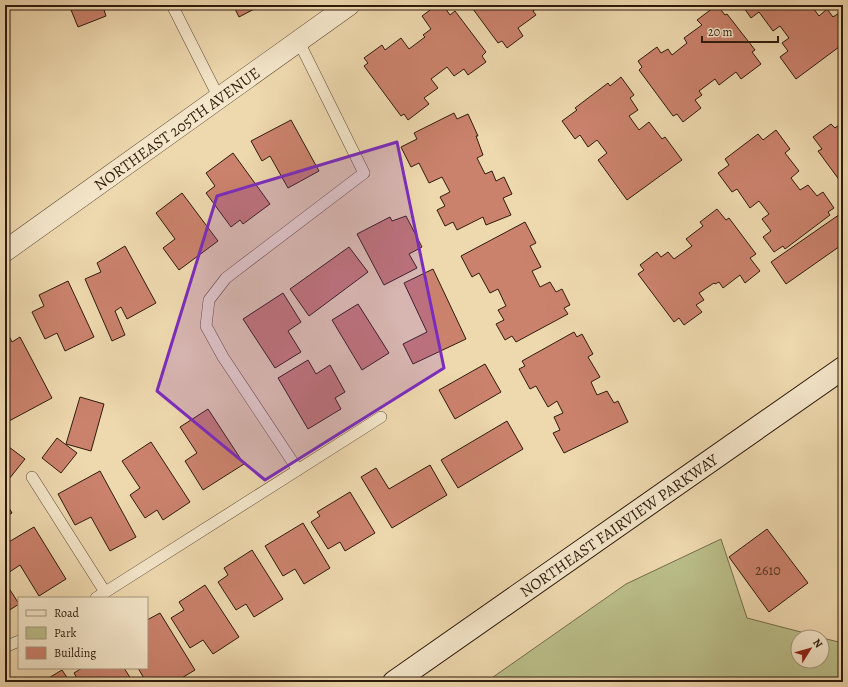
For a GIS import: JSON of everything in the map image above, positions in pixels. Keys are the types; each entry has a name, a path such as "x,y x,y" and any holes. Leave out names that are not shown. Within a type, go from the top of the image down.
{"main road":[{"name":"NORTHEAST FAIRVIEW PARKWAY","path":"394,682 843,368"}],"street":[{"name":"NORTHEAST 205TH AVENUE","path":"5,251 349,5"}],"lane":[{"path":"172,5 219,98"},
{"path":"298,470 223,357 206,326 209,300 226,278 364,173 299,42"},
{"path":"32,477 100,595 381,417"},
{"path":"5,647 18,641"}],"highlighted area":[{"path":"397,142 444,368 265,480 157,391 217,196"}],"green space":[{"path":"721,539 747,618 790,629 790,669 830,669 830,640 843,643 843,682 486,682 626,584"}],"building":[{"path":"69,5 109,5 110,8 104,10 106,16 78,27"},
{"path":"233,5 262,5 239,17"},
{"path":"437,5 443,5 450,15 455,11 486,52 482,56 486,62 468,75 464,69 454,76 447,67 431,79 438,88 424,98 429,104 408,120 404,114 401,116 364,66 368,63 364,58 382,45 385,50 401,38 409,49 425,37 423,35 431,29 422,16"},
{"path":"470,5 541,5 533,11 536,15 518,28 523,36 507,48 502,41 498,43"},
{"path":"717,5 725,15 727,14 755,50 752,52 761,64 741,79 736,72 719,85 715,79 699,91 702,95 695,100 701,108 683,122 677,114 673,116 639,70 642,67 638,61 657,47 661,53 668,49 672,55 687,43 684,38 702,25 697,20"},
{"path":"742,5 811,5 819,16 827,9 833,17 839,13 843,19 843,44 796,79 780,57 788,51 782,43 789,38 780,26 773,31 759,12 751,18"},
{"path":"621,77 634,95 630,98 638,110 629,116 639,130 649,122 662,139 665,137 682,160 627,200 598,160 607,153 597,140 588,147 580,135 575,139 562,121 577,110 575,108 608,83 610,86"},
{"path":"454,113 457,119 468,114 478,136 476,136 483,155 477,158 485,174 492,171 496,181 504,177 512,194 503,198 511,215 486,225 483,217 457,230 453,222 445,226 437,210 445,206 440,197 450,192 442,177 429,183 419,163 411,167 401,147 417,139 414,133"},
{"path":"291,120 319,171 288,188 270,156 262,161 251,141"},
{"path":"843,122 843,185 818,151 822,149 813,137 831,124 835,128"},
{"path":"776,130 790,149 785,153 799,171 791,178 800,190 808,185 817,196 823,192 834,208 828,212 830,215 785,249 783,246 774,252 763,237 771,231 762,219 769,214 759,201 750,208 737,189 732,192 718,173 729,165 725,159 758,134 763,140"},
{"path":"233,153 270,204 243,224 240,220 231,227 206,193 215,186 206,173"},
{"path":"182,193 218,241 179,270 163,248 175,239 156,213"},
{"path":"717,209 726,220 729,218 756,254 750,258 760,271 745,283 740,275 723,288 719,282 714,283 699,293 704,300 696,305 702,312 684,325 679,318 674,322 638,274 644,270 640,265 657,252 661,257 668,252 674,259 692,246 686,239 703,226 700,222"},
{"path":"843,212 843,244 786,284 771,262"},
{"path":"406,216 422,247 409,254 417,268 384,285 357,234 390,217 392,221"},
{"path":"525,222 536,243 530,246 541,267 532,271 540,287 550,282 556,292 562,289 570,305 564,308 568,314 516,342 512,336 505,340 496,324 504,320 498,310 506,306 498,289 490,293 479,273 472,277 461,256"},
{"path":"125,246 156,303 127,319 121,307 115,311 125,335 112,341 85,279 101,272 97,263"},
{"path":"349,247 368,272 309,316 290,289"},
{"path":"433,269 466,339 413,364 403,344 427,332 404,283"},
{"path":"68,281 94,337 65,351 57,333 45,339 32,312 44,306 39,295"},
{"path":"283,293 301,322 288,331 301,352 275,368 243,319"},
{"path":"358,304 389,353 362,370 332,320"},
{"path":"5,328 12,342 20,337 52,398 9,421 5,414"},
{"path":"574,332 577,337 582,334 593,354 588,357 600,377 591,382 597,395 607,391 614,403 618,401 628,422 564,453 553,433 560,430 554,417 563,413 557,401 548,407 536,386 530,389 519,369 525,366 522,361"},
{"path":"308,360 316,374 330,365 345,392 335,398 341,409 308,429 278,378"},
{"path":"485,364 501,392 455,419 439,390"},
{"path":"80,397 104,404 91,451 66,444"},
{"path":"208,409 244,464 203,490 185,461 197,453 180,427"},
{"path":"507,421 523,449 458,488 441,460"},
{"path":"57,438 77,453 61,473 42,458"},
{"path":"151,442 190,502 163,520 157,510 145,518 130,495 140,488 122,461"},
{"path":"5,444 25,459 9,479 5,476"},
{"path":"430,465 447,495 392,528 361,477 376,468 389,489"},
{"path":"100,471 136,537 110,551 91,517 75,525 58,494"},
{"path":"350,492 375,533 345,551 340,542 328,549 311,522 320,516 317,512"},
{"path":"5,501 12,513 5,517"},
{"path":"303,523 330,568 304,584 295,569 283,576 265,546"},
{"path":"34,527 66,579 39,596 20,565 8,573 5,568 5,540 7,543"},
{"path":"767,529 808,583 769,612 729,557"},
{"path":"252,550 283,599 254,617 246,604 236,610 218,582 228,575 224,568"},
{"path":"5,582 18,605 5,613"},
{"path":"205,585 239,637 213,654 203,640 190,648 171,618 184,610 179,602"},
{"path":"160,613 195,670 175,682 146,682 139,669 148,669 148,619"},
{"path":"80,669 125,669 133,682 79,682 74,673"},
{"path":"62,670 70,682 42,682"}]}
